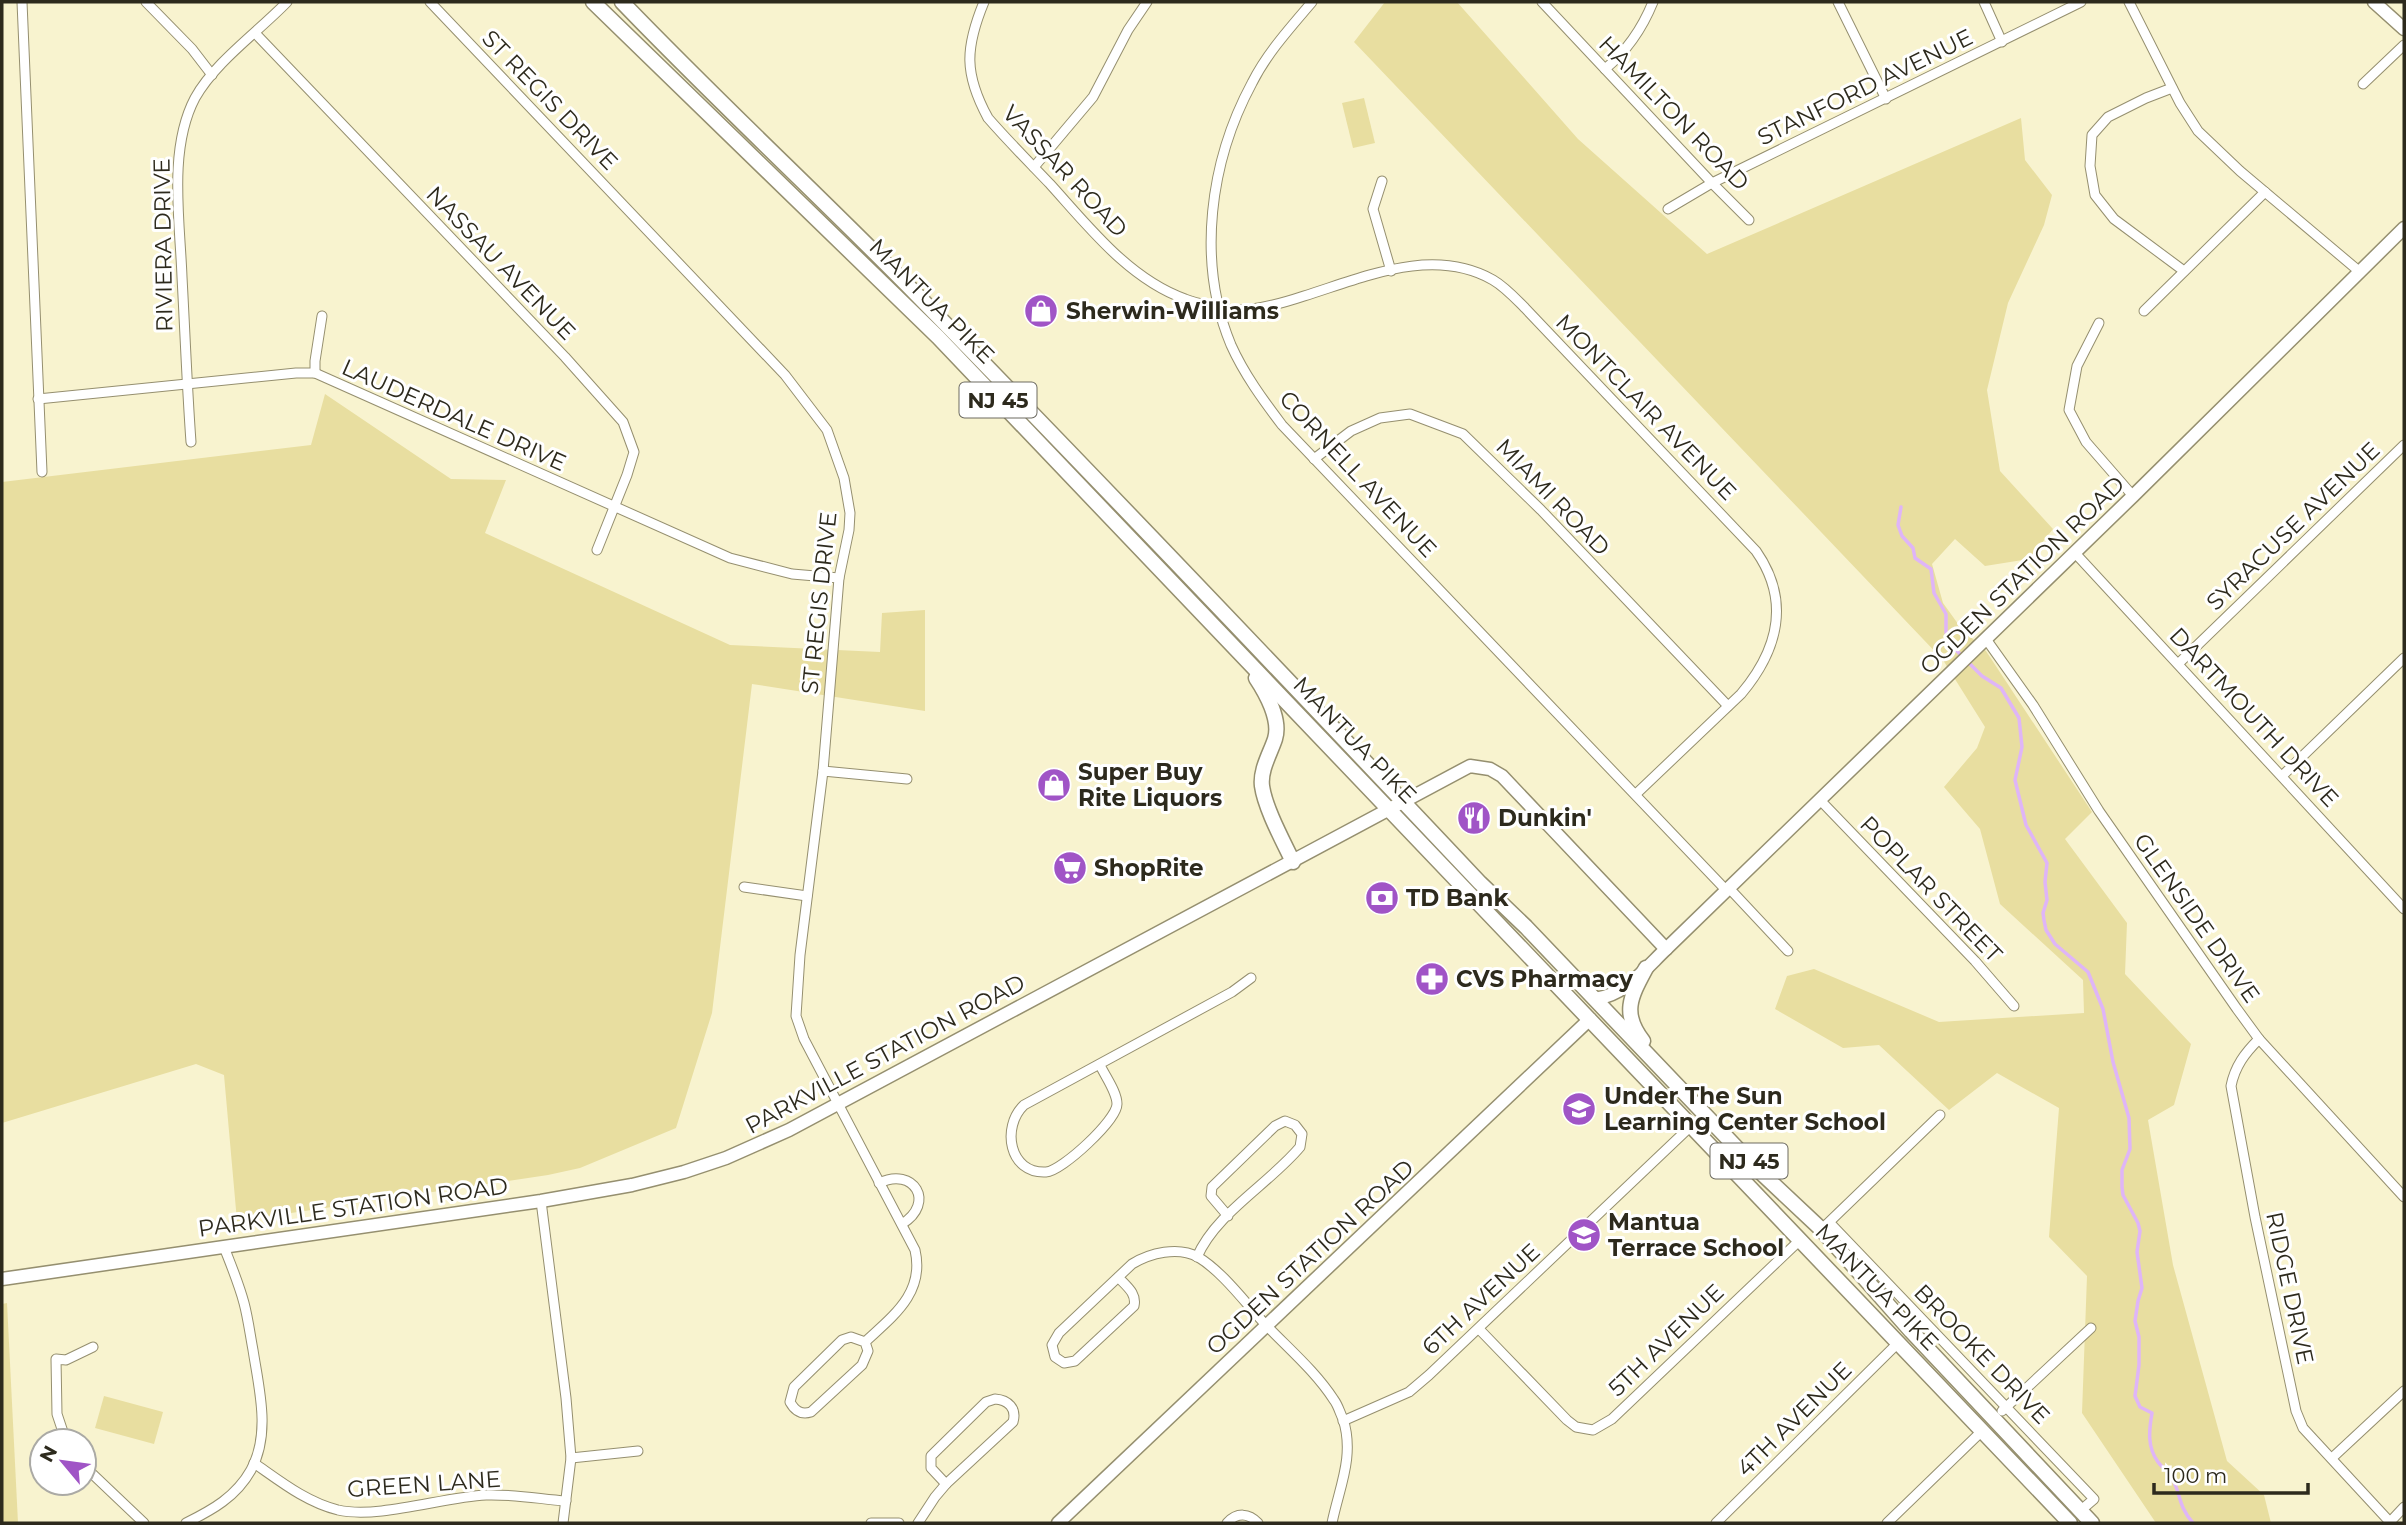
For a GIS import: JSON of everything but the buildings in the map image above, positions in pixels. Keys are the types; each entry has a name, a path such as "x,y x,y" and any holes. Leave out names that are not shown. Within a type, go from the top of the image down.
{"main road":[{"name":"MANTUA PIKE","path":"593,2 938,337 1245,658 1595,999 1755,1167 1825,1226 1911,1331 2092,1523"},
{"name":"MANTUA PIKE","path":"622,2 937,315 1155,540 1590,1019 2070,1523"},
{"path":"2374,2 2404,29"},
{"name":"OGDEN STATION ROAD","path":"1595,999 1609,997 1620,991 1666,949 2075,553 2404,228"},
{"path":"1245,658 1273,714 1276,736 1267,758 1262,785 1275,823 1293,862"},
{"name":"PARKVILLE STATION ROAD","path":"2,1279 541,1201 632,1185 684,1172 751,1148 1470,766 1490,769 1502,776 1666,949"},
{"path":"1646,968 1634,990 1629,1009 1639,1037 1751,1155 1755,1167"},
{"name":"OGDEN STATION ROAD","path":"1058,1523 1590,1019"}],"street":[{"path":"22,2 42,472"},
{"path":"146,2 192,49 212,75"},
{"name":"RIVIERA DRIVE","path":"191,442 179,206 180,143 192,106 212,75 287,2"},
{"name":"ST REGIS DRIVE","path":"430,2 785,375 827,430 844,478 850,513 849,530 839,578 823,771 800,955 796,1016 804,1039 902,1224 917,1261 915,1287 900,1310 865,1342"},
{"name":"VASSAR ROAD","path":"984,2 972,33 969,54 976,96 988,118 1119,258 1168,292 1189,301 1219,306"},
{"path":"1034,167 1093,97 1128,30 1147,2"},
{"name":"CORNELL AVENUE","path":"1312,2 1285,33 1252,82 1228,134 1216,188 1213,263 1219,306 1231,344 1243,369 1282,425 1787,951"},
{"name":"HAMILTON ROAD","path":"1542,2 1749,220"},
{"path":"1605,69 1620,57 1636,36 1653,2"},
{"path":"1838,2 1886,99"},
{"path":"1984,2 2002,42"},
{"name":"STANFORD AVENUE","path":"1668,209 1712,183 2081,2"},
{"path":"2129,2 2179,103 2198,131 2360,272"},
{"name":"NASSAU AVENUE","path":"255,33 565,357 622,422 634,452 597,550"},
{"path":"2363,84 2404,45"},
{"path":"2172,88 2108,117 2092,135 2090,166 2095,195 2114,219 2184,271"},
{"path":"1382,181 1373,209 1391,271"},
{"path":"2144,311 2265,192"},
{"name":"MONTCLAIR AVENUE","path":"1219,306 1235,311 1261,308 1424,264 1446,264 1468,269 1507,291 1755,551 1766,566 1774,589 1775,635 1766,658 1754,679 1636,794"},
{"path":"315,373 323,316"},
{"path":"2099,323 2077,366 2069,410 2086,442 2133,496"},
{"name":"LAUDERDALE DRIVE","path":"38,399 315,373 730,558 792,574 839,578"},
{"name":"MIAMI ROAD","path":"1314,459 1365,424 1397,415 1410,414 1463,434 1541,510 1728,706"},
{"name":"SYRACUSE AVENUE","path":"2179,663 2404,445"},
{"name":"DARTMOUTH DRIVE","path":"2075,553 2282,776 2401,897 2404,909"},
{"name":"GLENSIDE DRIVE","path":"1986,639 2033,705 2121,842 2259,1039 2404,1197"},
{"path":"2282,776 2404,658"},
{"path":"823,771 907,779"},
{"name":"POPLAR STREET","path":"1820,800 1975,961 2014,1006"},
{"path":"744,887 807,896"},
{"path":"1100,1065 1116,1099 1117,1108 1111,1120 1054,1171 1036,1171 1020,1162 1013,1152 1011,1133 1013,1121 1020,1109 1232,992 1251,978"},
{"name":"RIDGE DRIVE","path":"2259,1039 2240,1062 2231,1086 2255,1217 2296,1411 2303,1428 2389,1522"},
{"path":"1825,1226 1940,1115"},
{"path":"1197,1257 1208,1236 1300,1147 1302,1134 1295,1125 1285,1121 1275,1126 1212,1187 1211,1196 1228,1216"},
{"name":"6TH AVENUE","path":"1343,1421 1409,1392 1479,1329 1691,1126"},
{"path":"879,1183 889,1178 898,1178 908,1181 917,1192 919,1205 911,1219 902,1224"},
{"path":"541,1201 571,1458 563,1523"},
{"name":"BROOKE DRIVE","path":"1825,1226 2094,1499 2080,1511"},
{"name":"5TH AVENUE","path":"1479,1329 1567,1420 1585,1430 1599,1428 1612,1419 1800,1240"},
{"path":"186,1523 220,1505 232,1494 254,1463 261,1440 262,1404 244,1302 224,1247"},
{"path":"1118,1277 1134,1294 1133,1306 1075,1362 1059,1360 1052,1352 1053,1340 1118,1277 1132,1264 1154,1253 1167,1252 1197,1257 1219,1275 1336,1401 1348,1439 1346,1466 1332,1523"},
{"path":"1993,1419 2091,1328"},
{"path":"855,1338 865,1342 868,1351 862,1365 811,1412 805,1414 796,1411 790,1402 794,1387 842,1340 855,1338"},
{"name":"4TH AVENUE","path":"1716,1523 1898,1343"},
{"path":"61,1427 57,1414 56,1359 66,1360 93,1347"},
{"path":"2332,1458 2404,1391"},
{"path":"918,1523 934,1497 946,1484 1009,1427 1015,1416 1008,1403 995,1399 986,1402 931,1457 931,1468 946,1484"},
{"path":"1886,1523 1982,1431"},
{"path":"571,1458 638,1451"},
{"name":"GREEN LANE","path":"254,1463 303,1496 347,1511 394,1508 487,1495 566,1501"},
{"path":"98,1479 144,1523"},
{"path":"2389,1522 2404,1507"},
{"path":"1227,1523 1242,1515 1249,1516 1258,1523"},
{"path":"870,1523 899,1523"}],"shaded area":[{"path":"1385,2 1457,2 1578,139 1707,254 2021,118 2025,160 2052,195 2044,225 2008,303 1987,390 2000,471 2053,529 2029,559 1985,566 1955,539 1932,564 1943,603 1961,628 1986,651 2092,812 2065,839 2127,923 2125,974 2191,1044 2174,1105 2148,1120 2173,1265 2227,1461 2264,1495 2271,1523 2156,1523 2082,1413 2087,1276 2049,1237 2059,1108 1997,1073 1949,1110 1879,1045 1843,1048 1775,1009 1787,976 1814,969 1939,1022 2084,1013 2083,980 2000,904 1980,829 1944,787 1977,748 1985,727 1943,660 1354,42"},
{"path":"1364,98 1375,143 1353,148 1342,103"},
{"path":"325,394 451,479 506,480 485,533 730,645 880,652 882,613 925,610 925,711 752,684 712,1013 676,1128 580,1168 548,1175 237,1221 224,1075 196,1064 2,1123 2,482 311,445"},
{"path":"7,1303 18,1523 2,1523 2,1304"},
{"path":"104,1396 163,1412 154,1444 95,1427"}],"waterway":[{"path":"1901,507 1898,525 1902,536 1913,548 1915,558 1931,569 1934,593 1946,614 1948,642 1982,676 2001,688 2019,718 2022,747 2015,780 2026,825 2047,863 2047,900 2043,913 2046,930 2055,944 2088,972 2103,1009 2113,1062 2129,1118 2130,1149 2122,1170 2123,1195 2140,1231 2137,1252 2142,1288 2135,1321 2139,1337 2135,1396 2140,1407 2152,1413 2152,1450 2158,1462 2171,1476 2185,1511 2193,1523"}],"place":[{"name":"Sherwin-Williams","path":"1041,311"},
{"name":"Super Buy Rite Liquors","path":"1054,785"},
{"name":"Dunkin'","path":"1474,818"},
{"name":"ShopRite","path":"1070,868"},
{"name":"TD Bank","path":"1382,898"},
{"name":"CVS Pharmacy","path":"1432,979"},
{"name":"Under The Sun Learning Center School","path":"1579,1109"},
{"name":"Mantua Terrace School","path":"1584,1235"}]}
